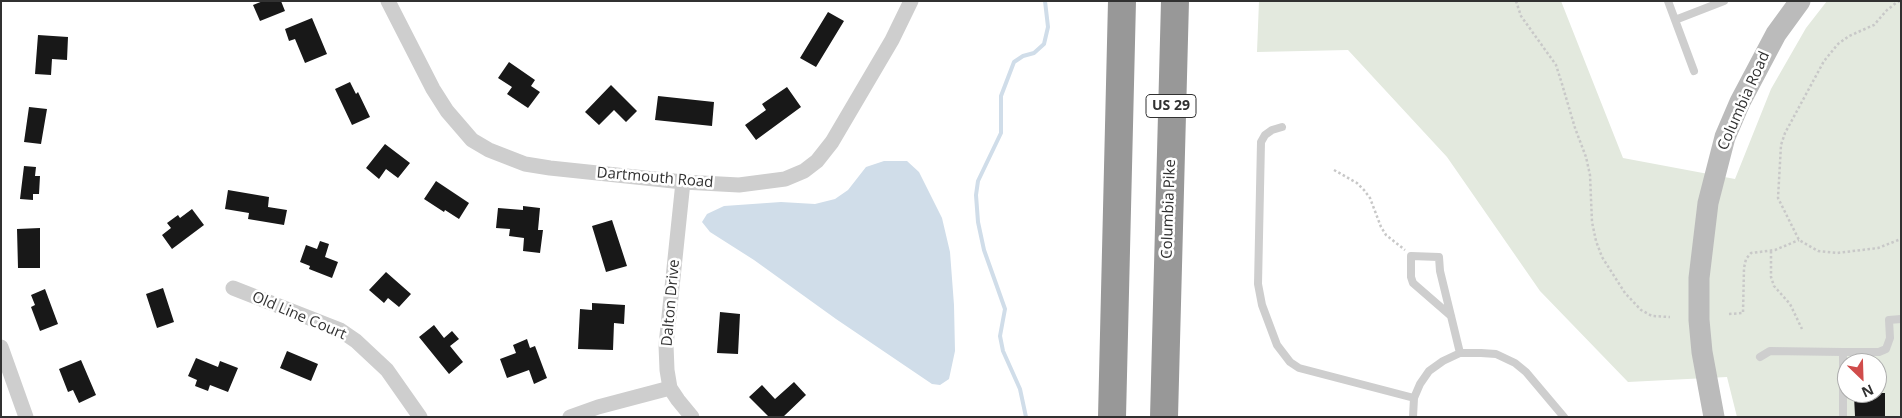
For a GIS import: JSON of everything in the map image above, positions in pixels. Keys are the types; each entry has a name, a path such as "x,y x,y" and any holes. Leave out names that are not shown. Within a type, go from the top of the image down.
{"highway":[{"path":"1111,1 1121,36"},
{"path":"1112,417 1122,1"},
{"name":"Columbia Pike","path":"1164,417 1174,1"}],"main road":[{"name":"Columbia Road","path":"1714,417 1705,371 1700,320 1699,278 1702,240 1708,203 1724,137 1776,34 1800,1"}],"street":[{"name":"Dartmouth Road","path":"388,1 433,89 447,111 472,140 480,145 525,164 550,168 683,182 739,185 785,179 804,171 817,161 832,142 887,48 911,1"},
{"name":"Dalton Drive","path":"683,182 666,345 670,388 692,417"},
{"name":"Old Line Court","path":"233,288 340,330 356,341 387,370 420,417"},
{"path":"1,347 26,417"},
{"path":"570,417 598,407 670,388"}],"lane":[{"path":"1668,1 1694,71"},
{"path":"1675,20 1724,1"},
{"path":"1282,127 1272,130 1265,135 1261,142 1258,284 1262,305 1277,345 1290,362 1299,368 1414,398"},
{"path":"1451,316 1413,284 1411,256 1440,257 1440,271 1451,316 1460,353"},
{"path":"1760,357 1770,351 1879,352 1886,349 1890,338 1889,320 1901,319"},
{"path":"1843,352 1843,417"},
{"path":"1413,417 1414,398 1420,384 1429,372 1443,361 1460,353 1496,354 1515,363 1526,372 1564,417"}],"path":[{"path":"1516,1 1521,16 1556,66 1574,128 1586,157 1590,175 1592,222 1602,257 1625,293 1641,310 1652,316 1670,317"},
{"path":"1900,1 1887,10 1874,25 1849,36 1838,44 1824,61 1785,132 1781,145 1778,198 1799,240 1818,251 1837,252 1878,248 1901,239"},
{"path":"1334,170 1358,183 1370,198 1380,227 1386,235 1411,256"},
{"path":"1729,314 1743,312 1744,268 1746,259 1751,253 1771,250 1799,240"},
{"path":"1771,250 1771,277 1774,286 1790,304 1802,329"}],"shaded area":[{"path":"1259,1 1561,1 1623,158 1735,179 1771,89 1806,28 1827,1 1901,1 1901,417 1737,417 1727,377 1628,382 1540,291 1447,157 1348,50 1257,52"},
{"path":"884,161 907,161 919,172 942,218 950,252 955,351 949,379 940,385 932,384 836,319 754,260 710,232 702,222 707,214 724,206 781,202 815,204 835,199 848,190 866,167"}],"building":[{"path":"263,1 281,1 285,11 260,21 253,5"},
{"path":"828,12 844,21 816,67 800,58"},
{"path":"312,18 327,54 305,63 295,39 289,41 285,29"},
{"path":"38,35 68,37 67,60 52,59 51,75 35,74"},
{"path":"509,62 535,80 531,86 540,92 528,108 507,94 512,87 498,78"},
{"path":"350,82 356,94 358,92 370,117 352,125 335,89"},
{"path":"611,85 637,111 626,122 614,110 599,125 585,112"},
{"path":"787,87 801,107 756,140 745,125 766,110 762,104"},
{"path":"658,96 714,102 712,126 655,120"},
{"path":"29,107 47,109 41,144 24,142"},
{"path":"385,144 410,163 398,178 386,169 379,179 366,168"},
{"path":"24,166 36,167 35,176 40,176 39,194 33,194 33,200 20,199"},
{"path":"436,181 469,203 459,219 424,199"},
{"path":"228,190 269,197 268,207 287,210 284,225 248,219 249,213 225,209"},
{"path":"523,206 540,208 538,230 543,230 540,253 523,251 524,238 509,236 510,229 496,228 498,208 523,210"},
{"path":"192,209 204,225 172,249 162,235 171,228 167,223 178,215 180,218"},
{"path":"612,220 627,266 606,272 592,226"},
{"path":"40,228 40,268 18,268 17,229"},
{"path":"320,241 329,244 325,257 338,262 332,278 309,269 310,266 300,262 306,245 317,249"},
{"path":"386,272 411,294 399,307 388,298 384,303 369,290"},
{"path":"163,288 174,322 157,328 146,294"},
{"path":"45,289 58,324 40,331 31,307 35,305 31,295"},
{"path":"592,303 625,305 624,324 614,323 613,350 578,349 580,309 592,310"},
{"path":"720,312 740,314 738,354 717,353"},
{"path":"434,325 444,338 452,331 459,339 450,346 463,362 449,374 419,337"},
{"path":"527,339 530,348 535,346 547,378 534,384 529,370 507,378 500,359 516,353 513,345"},
{"path":"287,351 318,364 311,381 280,368"},
{"path":"196,358 218,367 220,361 238,368 228,392 210,385 208,391 195,386 197,380 188,376"},
{"path":"81,360 96,395 79,403 73,390 68,392 59,369"},
{"path":"794,382 806,395 783,417 769,417 749,397 762,385 775,399"},
{"path":"1854,403 1885,403 1885,417 1855,416"}],"waterway":[{"path":"1026,417 1020,389 1003,351 1000,336 1005,309 984,250 978,222 976,195 978,181 1001,133 1001,96 1014,62 1023,56 1034,53 1044,44 1048,27 1045,1"}]}
